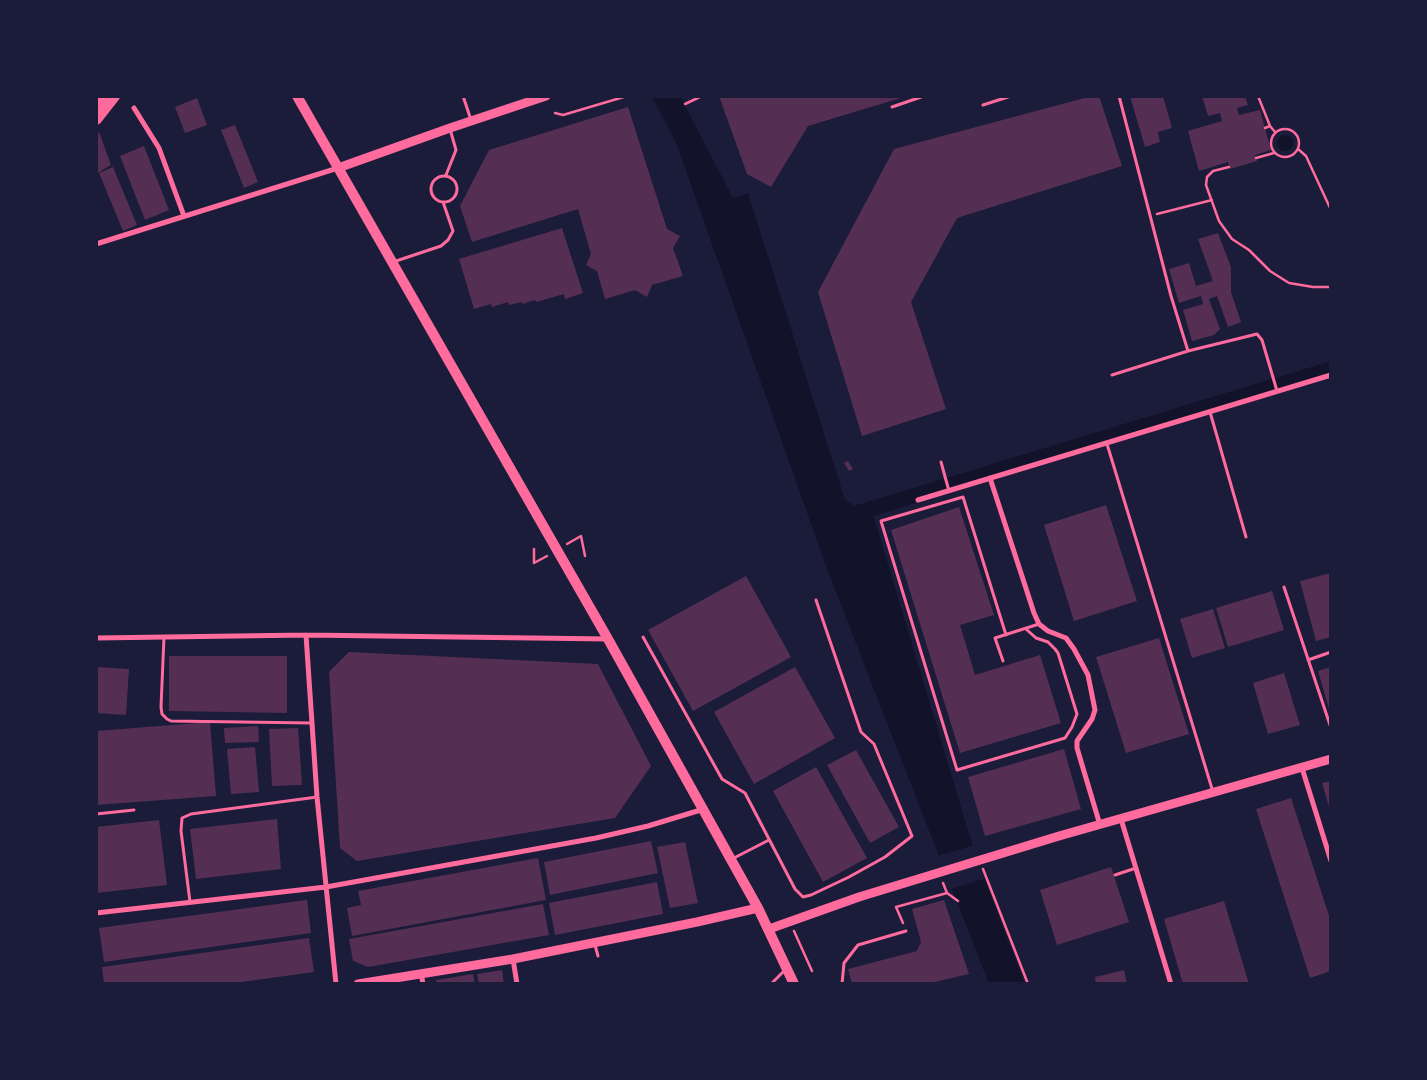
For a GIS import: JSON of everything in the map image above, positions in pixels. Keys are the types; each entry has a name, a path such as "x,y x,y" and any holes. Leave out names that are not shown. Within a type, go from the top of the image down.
{"highway":[{"path":"96,101 101,96"},
{"path":"96,118 114,96"}],"main road":[{"path":"297,96 732,859 769,929 794,984"}],"street":[{"path":"96,244 338,168 546,96"},
{"path":"134,108 159,148 184,216"},
{"path":"918,500 1331,375"},
{"path":"990,478 1034,613 1040,624 1048,631 1066,638 1088,675 1095,710 1092,719 1077,742 1077,748 1100,825"},
{"path":"96,638 306,635 608,639"},
{"path":"306,635 317,797 336,984"},
{"path":"769,929 859,897 1060,836 1331,759"},
{"path":"1302,768 1331,861"},
{"path":"96,913 326,886 596,838 704,810"},
{"path":"1122,819 1171,984"},
{"path":"358,984 512,958 698,922 758,908"},
{"path":"512,958 517,984"},
{"path":"421,973 423,984"}],"lane":[{"path":"399,96 425,96"},
{"path":"463,96 471,121"},
{"path":"892,107 924,96"},
{"path":"983,105 1012,96"},
{"path":"1119,96 1171,296 1188,351"},
{"path":"446,175 456,150 450,128"},
{"path":"446,175 454,180 458,188 455,197 448,202 443,202 434,197 431,187 436,178 446,175"},
{"path":"392,262 441,246 448,240 453,231 443,202"},
{"path":"1112,375 1188,351 1257,334 1262,340 1276,392"},
{"path":"1210,412 1246,537"},
{"path":"1107,444 1213,793"},
{"path":"941,462 949,492"},
{"path":"1006,635 963,497 881,521 957,770 1065,738 1072,727 1077,714 1058,654 1048,642 1036,638 1026,628"},
{"path":"1284,586 1331,728"},
{"path":"643,637 722,778 745,793 795,889 803,897 849,877 885,857 912,836 874,744 862,732 816,600"},
{"path":"1003,661 995,638 1040,624"},
{"path":"164,637 161,707 162,714 167,719 312,723"},
{"path":"1308,660 1331,652"},
{"path":"191,903 181,831 182,818 191,814 317,797"},
{"path":"96,814 134,810"},
{"path":"732,859 769,840"},
{"path":"1115,875 1136,868"},
{"path":"842,984 844,963 858,945 906,931"},
{"path":"594,942 598,956"},
{"path":"771,984 787,968"}],"path":[{"path":"554,114 563,115 627,96"},
{"path":"685,104 702,96"},
{"path":"1258,96 1270,126 1275,132"},
{"path":"1265,128 1270,126"},
{"path":"1285,128 1294,132 1299,140 1298,149 1295,154 1287,158 1274,153 1270,144 1275,132 1285,128"},
{"path":"1298,149 1306,156 1331,210"},
{"path":"1256,158 1274,153"},
{"path":"1229,167 1213,171 1207,177 1206,185 1213,200 1218,221 1232,239 1249,250 1270,271 1289,283 1313,287 1331,287"},
{"path":"1151,216 1213,200"},
{"path":"581,536 585,556"},
{"path":"534,549 534,563"},
{"path":"980,861 1028,984"},
{"path":"906,931 896,907 947,893 958,901"},
{"path":"794,930 812,971"}],"shaded area":[{"path":"652,96 680,96 733,198 748,193 845,500 874,518 977,860 1025,984 989,984 827,569 677,145"},
{"path":"1285,135 1293,143 1285,151 1277,143"}],"pier":[{"path":"975,845 987,878 950,889 937,856"}],"building":[{"path":"719,96 904,97 808,126 771,187 747,174"},
{"path":"1092,96 1099,96 1122,166 957,218 911,302 946,409 862,436 818,292 894,149"},
{"path":"1130,96 1163,96 1172,128 1158,132 1160,142 1145,147"},
{"path":"1202,96 1245,96 1248,105 1237,108 1239,115 1260,110 1271,150 1255,155 1257,161 1230,169 1228,162 1199,171 1188,131 1222,121 1220,113 1208,116"},
{"path":"197,98 207,125 185,133 175,107"},
{"path":"628,107 667,229 680,236 673,248 683,276 652,285 647,297 635,290 605,299 597,271 586,265 591,254 578,209 472,242 460,206 489,150"},
{"path":"235,125 258,182 244,188 221,130"},
{"path":"99,132 111,165 96,174 96,135"},
{"path":"144,146 169,210 145,220 120,156"},
{"path":"113,167 137,225 123,231 99,173"},
{"path":"562,228 583,293 565,299 564,294 536,302 535,300 523,304 522,302 509,305 508,302 492,307 491,304 474,309 459,259"},
{"path":"1218,233 1231,267 1231,292 1241,322 1228,327 1217,296 1209,299 1220,329 1214,335 1192,341 1183,310 1203,304 1201,296 1179,303 1169,269 1189,263 1196,286 1213,281 1198,239"},
{"path":"848,461 853,469 849,471 844,463"},
{"path":"1106,505 1137,601 1074,621 1044,525"},
{"path":"959,507 994,615 960,625 975,675 1040,655 1061,723 960,753 891,530"},
{"path":"1331,573 1331,637 1316,641 1300,581"},
{"path":"746,576 791,657 693,711 648,630"},
{"path":"1272,591 1284,630 1228,647 1216,608"},
{"path":"1213,609 1225,648 1192,658 1180,619"},
{"path":"1159,638 1189,734 1126,753 1096,657"},
{"path":"349,652 598,664 651,766 615,818 357,861 340,848 329,672"},
{"path":"169,656 287,656 287,713 169,711"},
{"path":"96,667 129,669 126,715 96,713"},
{"path":"795,667 835,738 754,784 714,712"},
{"path":"1331,667 1331,712 1330,712 1318,671"},
{"path":"1284,673 1300,725 1268,734 1253,683"},
{"path":"210,722 216,796 96,805 96,731"},
{"path":"258,726 259,742 225,743 224,728"},
{"path":"298,728 302,785 272,786 269,729"},
{"path":"255,747 259,792 231,794 227,749"},
{"path":"1064,749 1081,809 985,836 968,777"},
{"path":"856,750 899,827 870,843 827,765"},
{"path":"816,767 867,858 823,882 773,791"},
{"path":"1331,781 1331,810 1330,810 1322,783"},
{"path":"1291,798 1331,922 1331,971 1310,978 1256,809"},
{"path":"277,819 281,869 196,879 190,829"},
{"path":"159,820 167,885 96,893 96,827"},
{"path":"651,841 658,873 550,895 544,862"},
{"path":"685,842 698,903 670,908 657,847"},
{"path":"538,858 546,900 352,936 347,908 361,905 358,891"},
{"path":"1111,867 1129,922 1057,945 1040,890"},
{"path":"657,882 663,914 555,935 549,903"},
{"path":"307,900 311,933 104,962 99,928"},
{"path":"944,900 969,974 926,984 852,984 848,969 917,951 921,942 912,909"},
{"path":"1224,901 1249,984 1183,984 1164,919"},
{"path":"543,904 549,935 368,967 353,961 349,939"},
{"path":"309,938 314,972 227,984 104,984 102,967"},
{"path":"502,970 504,984 479,984 477,974"},
{"path":"1124,970 1127,984 1096,984 1095,977"},
{"path":"473,974 475,984 437,984 436,980"}],"waterway":[{"path":"844,517 1331,369"}]}
